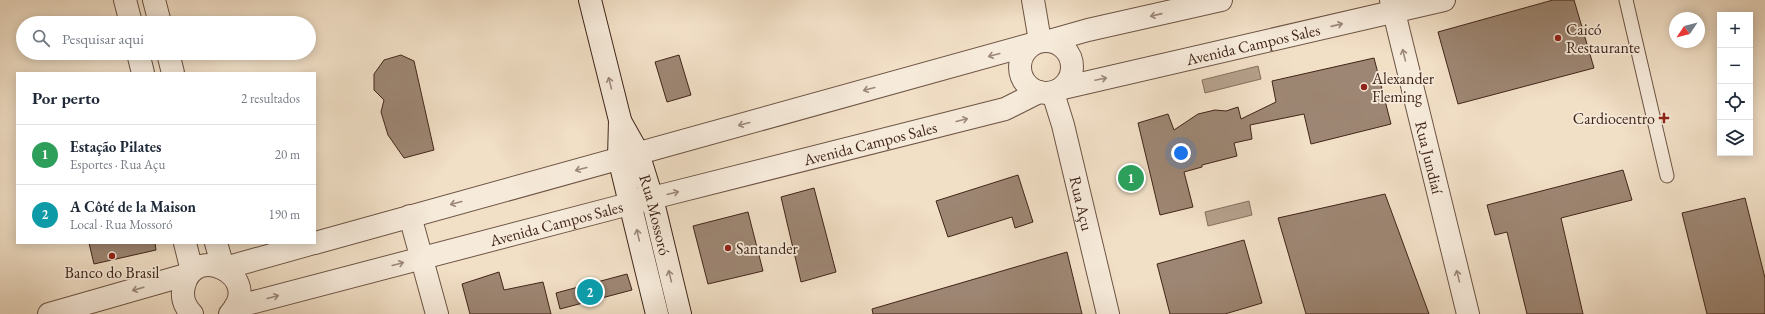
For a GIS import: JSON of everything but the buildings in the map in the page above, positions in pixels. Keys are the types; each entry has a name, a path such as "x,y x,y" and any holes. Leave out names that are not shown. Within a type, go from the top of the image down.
{"street":[{"path":"125,0 129,16"},
{"path":"154,0 158,16"},
{"name":"Rua Mossoró","path":"590,0 628,156 631,204 657,314"},
{"path":"1033,0 1040,42"},
{"path":"316,243 1040,42 1222,0"},
{"name":"Avenida Campos Sales","path":"233,312 422,258 652,198 1004,110 1052,91 1392,6 1444,0"},
{"name":"Rua Jundiaí","path":"1392,6 1468,314"},
{"path":"1040,42 1058,43 1065,48 1070,56 1072,64 1072,73 1068,81 1052,91 1031,89 1025,83 1021,75 1019,66 1021,58 1026,50 1040,42"},
{"path":"140,60 143,72"},
{"path":"170,60 173,72"},
{"name":"Rua Açu","path":"1052,91 1063,125 1108,314"},
{"name":"Rua Mossoró","path":"628,156 652,198 680,314"},
{"path":"410,216 437,314"},
{"path":"185,244 191,273 185,282 183,299 186,307 192,314"},
{"path":"216,244 224,268"},
{"path":"224,268 311,244"},
{"path":"49,314 191,273 205,265 214,265 224,268 235,278 239,294 233,312"}],"lane":[{"path":"1626,0 1667,176"}],"shaded area":[{"path":"1258,66 1261,79 1205,93 1202,80"},
{"path":"1249,201 1252,215 1208,226 1205,212"}],"place":[{"name":"Caicó Restaurante","path":"1558,38"},
{"name":"Alexander Fleming","path":"1364,87"},
{"name":"Cardiocentro","path":"1664,118"},
{"name":"Estação Pilates","path":"1131,178"},
{"name":"Santander","path":"728,248"},
{"name":"Banco do Brasil","path":"112,256"},
{"name":"A Côté de la Maison","path":"590,292"}]}
